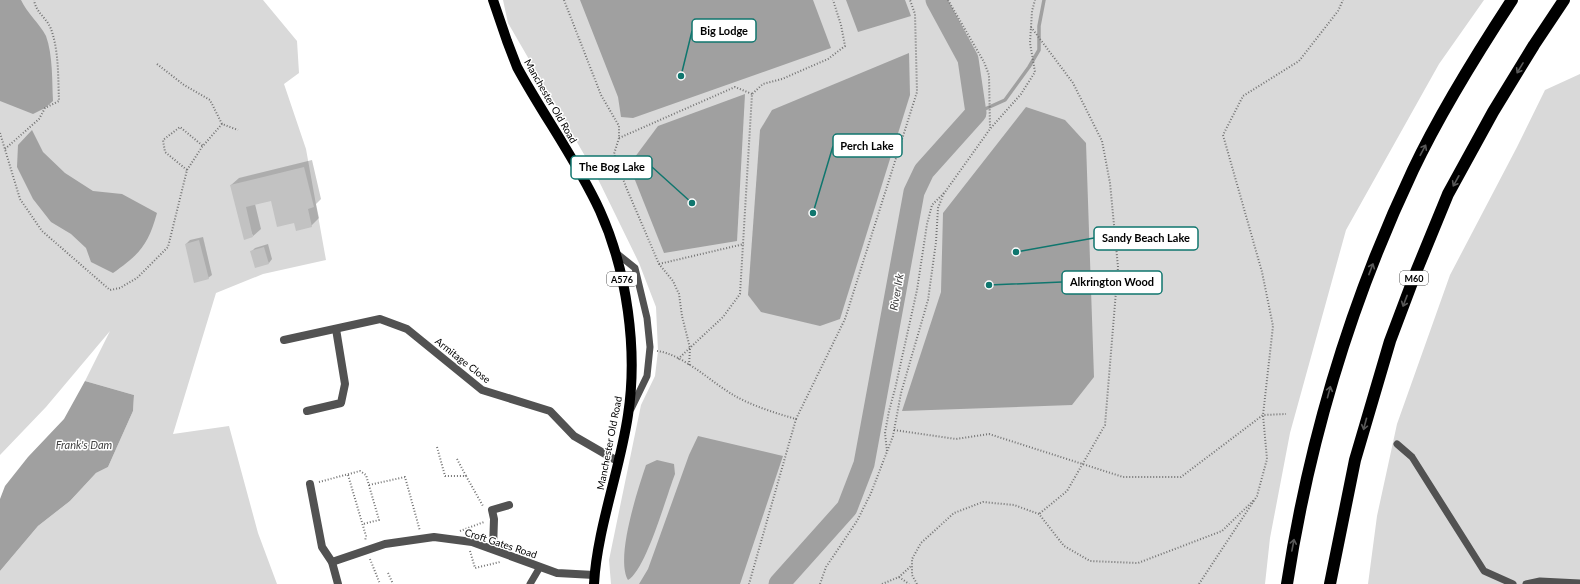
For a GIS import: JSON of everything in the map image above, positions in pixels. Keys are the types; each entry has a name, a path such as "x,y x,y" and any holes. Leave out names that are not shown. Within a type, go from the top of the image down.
{"highway":[{"path":"1287,584 1309,466 1332,380 1355,312 1379,249 1413,169 1454,92 1512,0"},
{"name":"M60","path":"1330,584 1356,460 1393,334 1448,194 1493,112 1534,45 1564,0"},
{"name":"M60","path":"1534,45 1573,0"}],"main road":[{"name":"Manchester Old Road","path":"494,0 517,67 600,210 615,252 626,298 630,338 631,387 628,415 619,462 599,546 594,580"}],"street":[{"name":"Armitage Close","path":"284,340 380,319 407,329 482,390 550,411 574,436 619,462"},
{"path":"307,411 340,403 345,384 336,329"},
{"path":"310,484 322,548 332,562 338,584"},
{"path":"493,549 494,519 492,510 509,505"},
{"name":"Croft Gates Road","path":"332,562 364,548 434,537 472,542 557,573 594,580"}],"lane":[{"path":"615,252 635,268 648,318 650,350 647,376 628,415"},
{"path":"1397,444 1412,457 1484,571 1513,584"},
{"path":"530,584 540,567"},
{"path":"1526,584 1540,581 1580,583"}],"path":[{"path":"5,149 39,119 45,108 59,100 56,55 51,29 35,8 34,0"},
{"path":"564,0 601,95 619,126 619,138 614,154 659,264 673,280 679,294 682,316 690,348 689,366"},
{"path":"678,359 723,317 740,294 752,94 763,84 782,79 828,59 845,46 841,25 833,0"},
{"path":"749,584 796,419 845,319 917,92 915,14 910,0"},
{"path":"948,0 984,62 989,76 990,129"},
{"path":"887,451 885,433 889,411 917,290 926,224 932,205 945,192 990,129 1021,94 1034,72 1031,51 1035,0"},
{"path":"1200,584 1257,496 1267,459 1263,415 1272,326 1262,272 1223,135 1243,96 1299,61 1338,11 1343,0"},
{"path":"1032,28 1073,83 1102,141 1110,183 1118,267 1105,425 1067,491 1039,514"},
{"path":"157,64 184,85 210,100 222,124 238,130"},
{"path":"619,138 735,87 752,94"},
{"path":"0,133 20,199 42,230 110,290 120,288 137,278 168,247 187,170 203,146 222,124"},
{"path":"187,170 165,152 163,140 172,131 180,127 203,146"},
{"path":"820,584 826,567 857,521 871,493 894,430 901,393 928,300 936,242 938,208 945,192"},
{"path":"659,264 744,244"},
{"path":"650,350 663,352 678,359 735,396 761,408 796,419"},
{"path":"894,430 956,439 989,434 1123,476 1181,477 1263,415 1286,414"},
{"path":"437,447 444,476 466,476"},
{"path":"457,459 486,510"},
{"path":"310,484 360,471 366,475 379,520 363,524"},
{"path":"348,474 363,524 366,538 364,548 380,584"},
{"path":"369,485 405,476 420,532"},
{"path":"917,584 912,575 912,559 921,543 954,513 982,502 1014,504 1039,514 1064,546 1090,561 1138,564 1222,530 1257,496"},
{"path":"457,534 457,532 488,520"},
{"path":"470,548 474,568 505,561"},
{"path":"882,584 899,577 912,565"},
{"path":"388,573 393,584"},
{"path":"899,577 909,584"}],"shaded area":[{"path":"0,0 263,0 297,41 299,73 284,84 306,149 326,260 263,274 216,293 173,434 229,426 258,533 277,584 0,584 0,571 38,526 70,501 96,473 108,467 133,411 134,395 85,381 110,331 46,407 0,455"},
{"path":"503,0 1484,0 1439,64 1346,230 1290,433 1270,538 1265,584 611,584 609,560 641,405 655,376 658,351 656,307 639,263 596,175 508,23"},
{"path":"1580,74 1580,584 1368,584 1377,516 1397,424 1450,275 1545,90"}],"water":[{"path":"0,0 21,0 46,36 52,68 53,101 45,108 33,114 0,101"},
{"path":"580,0 813,0 831,48 633,118 621,117 618,97"},
{"path":"846,0 905,0 911,16 858,32"},
{"path":"909,53 910,95 840,319 820,326 761,312 748,295 760,130 772,110"},
{"path":"745,94 737,241 664,253 629,165 658,126"},
{"path":"1026,107 1065,120 1086,143 1094,377 1072,405 902,411 941,292 943,213"},
{"path":"32,130 43,152 65,173 93,191 122,194 157,213 154,224 142,248 130,260 113,273 91,262 86,248 71,234 51,222 33,199 17,167 18,145"},
{"name":"Frank's Dam","path":"85,381 134,395 133,411 108,467 96,473 70,501 38,526 0,571 0,499 5,486 28,457 64,419"},
{"path":"698,436 783,456 740,584 639,584 648,569 689,455"},
{"path":"657,460 674,464 675,474 655,532 642,562 635,574 628,580 625,570 624,556 633,506 646,465"}],"building":[{"path":"304,167 314,207 308,209 312,227 296,231 294,223 277,227 271,201 246,207 253,237 244,240 230,185"},
{"path":"199,240 209,279 194,283 185,244"},
{"path":"264,247 269,264 255,268 250,251"}],"waterway":[{"name":"River Irk","path":"779,584 847,508 864,464 914,192 924,171 976,113 968,59 936,0"},
{"path":"976,113 1005,100 1029,67 1039,50 1039,26 1044,0"}],"place":[{"name":"Big Lodge","path":"681,76"},
{"name":"The Bog Lake","path":"692,203"},
{"name":"Perch Lake","path":"813,213"},
{"name":"Sandy Beach Lake","path":"1016,252"},
{"name":"Alkrington Wood","path":"989,285"}]}
